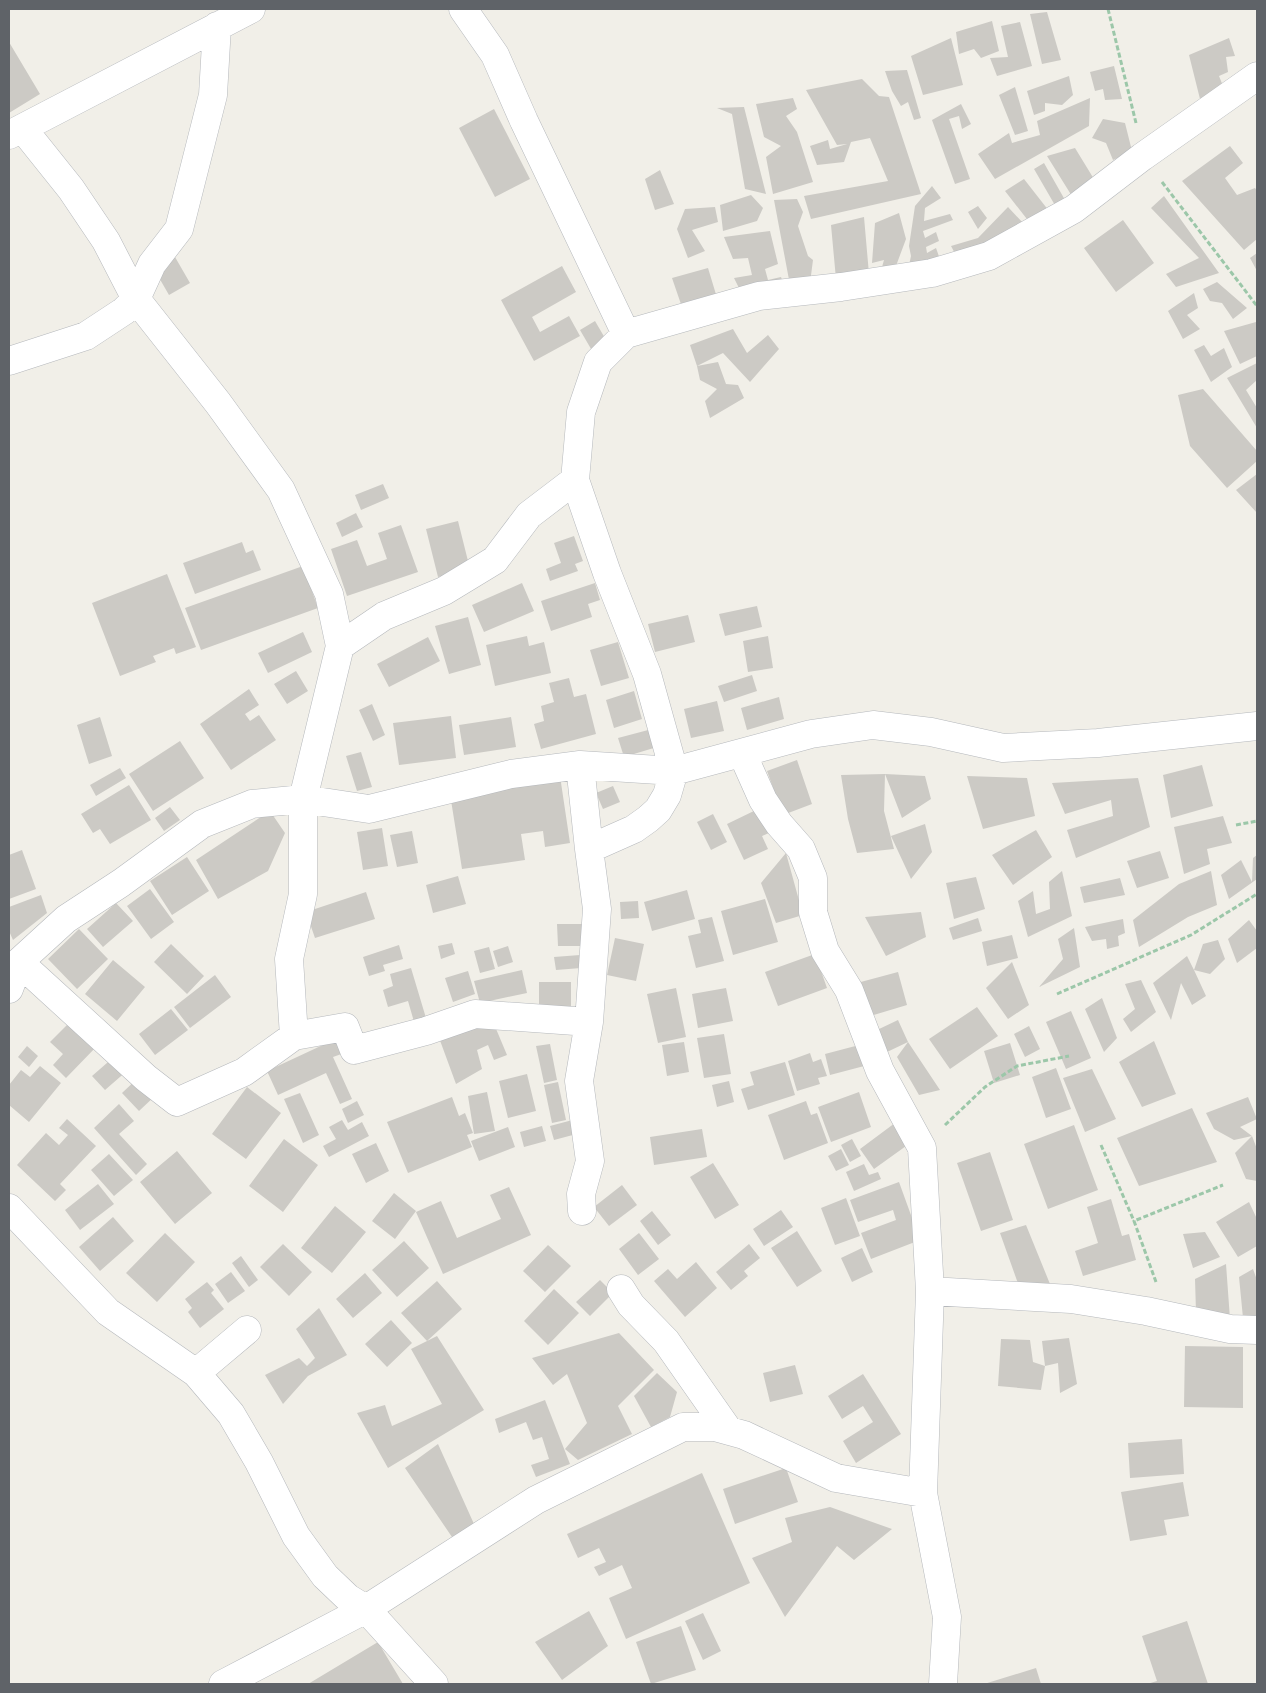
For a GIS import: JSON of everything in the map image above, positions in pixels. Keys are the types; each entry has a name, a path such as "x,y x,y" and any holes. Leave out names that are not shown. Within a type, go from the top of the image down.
{"street":[{"path":"250,9 16,132 71,189 106,241 136,299 218,403 281,490 329,594 340,646 303,800 303,894 289,958 294,1036"},
{"path":"463,9 470,15 495,55 524,121 626,334"},
{"path":"9,361 86,336 124,311 136,299 152,264 179,229 213,95 217,26"},
{"path":"589,849 634,829 658,810 667,795 674,771 647,674 607,573 575,480 581,412 598,362 626,334 759,296 841,287 932,273 989,256 1074,209 1142,157 1257,76"},
{"path":"340,646 384,616 444,590 494,560 529,516 575,480"},
{"path":"9,989 19,962 66,920 202,824 252,804 303,800 369,810 511,774 580,765 674,771 811,734 873,725 931,732 1003,748 1098,743 1257,726"},
{"path":"742,753 764,800 779,824 801,849 813,878 813,912 825,951 849,990 880,1071 922,1148 930,1291 922,1493 947,1617 943,1684"},
{"path":"580,765 597,909 589,1022 579,1081 590,1160 582,1194 582,1212"},
{"path":"19,962 146,1078 177,1102 244,1072 294,1036 345,1027 354,1050 426,1031 475,1014 589,1022"},
{"path":"9,1208 108,1312 196,1373 231,1414 259,1462 296,1536 325,1576 348,1598 366,1609 434,1684"},
{"path":"621,1289 631,1305 666,1341 729,1431"},
{"path":"930,1291 1071,1299 1230,1329 1257,1330"},
{"path":"196,1373 247,1330"},
{"path":"223,1684 366,1609 536,1500 683,1427 715,1427 744,1435 836,1478 922,1493"}],"path":[{"path":"1236,825 1257,821"},
{"path":"1058,994 1191,935 1257,894"},
{"path":"922,1148 985,1087 1017,1066 1069,1056"},
{"path":"1101,1145 1134,1221 1168,1316"},
{"path":"1134,1221 1224,1185"}],"building":[{"path":"1047,12 1061,60 1042,64 1030,14"},
{"path":"992,21 999,51 981,58 974,49 959,54 956,32"},
{"path":"1020,22 1032,66 997,76 990,58 1008,57 1001,26"},
{"path":"951,38 963,85 923,95 911,56"},
{"path":"1229,38 1235,56 1226,57 1228,72 1219,76 1225,91 1201,103 1189,55"},
{"path":"9,42 40,94 9,113"},
{"path":"1114,66 1122,99 1105,100 1103,89 1095,91 1090,72"},
{"path":"907,70 921,118 914,120 908,102 901,106 892,91 885,71"},
{"path":"1069,76 1073,95 1062,105 1045,103 1045,111 1034,115 1027,91"},
{"path":"862,79 879,96 889,97 921,194 811,219 804,196 888,181 870,138 851,142 844,162 817,165 810,146 828,140 830,149 847,144 837,145 806,90"},
{"path":"1015,87 1028,131 1015,135 999,95"},
{"path":"793,98 797,109 786,116 797,132 813,182 773,194 766,157 781,146 764,137 756,104"},
{"path":"1090,98 1089,126 995,179 978,154 1009,133 1012,143 1040,135 1037,121"},
{"path":"961,104 971,124 962,129 959,116 949,119 970,179 955,184 932,120"},
{"path":"744,107 766,194 745,189 732,114 717,108"},
{"path":"494,109 530,179 495,197 459,128"},
{"path":"1103,119 1125,123 1132,151 1113,160 1106,143 1092,138"},
{"path":"1230,146 1243,163 1225,178 1237,195 1255,188 1257,191 1257,239 1244,250 1182,181"},
{"path":"1075,148 1097,184 1075,201 1047,156"},
{"path":"1044,163 1065,200 1056,207 1034,169"},
{"path":"660,170 674,204 655,210 645,179"},
{"path":"1024,179 1049,211 1030,223 1005,191"},
{"path":"932,186 941,198 925,208 924,221 950,214 953,220 923,231 925,238 936,232 939,241 926,247 927,253 936,248 942,265 908,270 911,256 909,246 915,206"},
{"path":"751,195 763,208 757,221 723,231 720,205"},
{"path":"1164,196 1219,273 1176,287 1166,274 1199,258 1151,208"},
{"path":"797,199 803,212 798,226 808,256 813,260 810,283 790,285 774,200"},
{"path":"978,206 987,218 978,229 968,212"},
{"path":"715,207 718,222 692,230 705,251 688,258 677,229 685,209"},
{"path":"1008,207 1024,224 958,259 951,246 978,238"},
{"path":"899,213 906,239 893,274 880,274 884,260 872,263 875,223"},
{"path":"864,217 869,274 836,279 831,225"},
{"path":"1123,220 1154,263 1116,292 1084,248"},
{"path":"770,231 778,264 765,269 768,280 781,277 784,285 740,290 734,278 752,275 748,258 733,259 724,237"},
{"path":"1257,253 1257,271 1250,258"},
{"path":"175,257 190,283 169,295 154,269"},
{"path":"562,266 576,292 532,317 540,332 569,316 580,336 534,361 501,300"},
{"path":"708,268 718,301 683,310 672,278"},
{"path":"1217,282 1247,308 1233,319 1222,303 1210,301 1203,289"},
{"path":"1194,293 1198,308 1187,315 1200,329 1183,339 1168,311"},
{"path":"595,321 609,345 594,354 580,330"},
{"path":"1256,322 1257,356 1240,364 1224,331"},
{"path":"733,329 747,353 768,335 779,349 750,382 723,353 697,366 690,345"},
{"path":"1204,345 1211,356 1224,348 1232,367 1211,382 1194,350"},
{"path":"718,362 726,384 738,385 744,398 710,418 705,401 717,389 700,380 697,366"},
{"path":"1257,363 1257,380 1246,390 1257,408 1257,428 1227,378"},
{"path":"1203,389 1257,451 1257,461 1227,488 1190,446 1178,395"},
{"path":"1257,474 1257,513 1236,490"},
{"path":"383,484 389,498 361,510 355,495"},
{"path":"356,513 363,527 342,537 336,523"},
{"path":"458,521 470,569 438,577 426,529"},
{"path":"401,525 418,572 347,596 331,549 357,540 367,566 387,559 378,533"},
{"path":"574,536 583,561 575,564 578,571 550,581 546,569 561,563 554,543"},
{"path":"242,542 246,553 253,550 261,570 195,594 183,563"},
{"path":"303,566 318,608 201,650 185,608"},
{"path":"167,574 196,647 176,654 174,648 153,656 156,662 120,676 92,603"},
{"path":"522,583 534,611 484,632 472,605"},
{"path":"595,583 600,600 588,604 592,617 551,631 541,601"},
{"path":"757,606 762,627 725,636 719,614"},
{"path":"688,615 695,642 655,652 648,624"},
{"path":"468,617 481,665 449,674 435,626"},
{"path":"303,632 312,652 268,673 258,653"},
{"path":"527,636 529,646 544,642 551,673 495,686 486,645"},
{"path":"768,636 773,668 748,672 743,641"},
{"path":"428,637 440,661 389,687 377,664"},
{"path":"618,642 629,678 601,686 590,650"},
{"path":"296,671 308,691 287,704 274,684"},
{"path":"752,675 757,691 724,702 718,686"},
{"path":"569,678 574,697 586,694 596,734 541,749 534,724 544,721 541,706 554,702 549,683"},
{"path":"249,689 259,705 245,714 250,721 259,715 276,740 231,770 200,724"},
{"path":"634,691 642,719 614,728 606,700"},
{"path":"779,697 784,719 747,730 741,708"},
{"path":"717,701 724,731 691,738 684,709"},
{"path":"372,704 385,735 373,741 359,710"},
{"path":"451,716 456,758 399,765 393,723"},
{"path":"100,717 112,756 89,764 77,725"},
{"path":"511,717 516,747 464,755 459,725"},
{"path":"652,729 657,747 624,757 618,738"},
{"path":"180,741 204,778 153,811 129,774"},
{"path":"361,752 372,787 357,791 346,756"},
{"path":"797,760 812,804 783,815 767,771"},
{"path":"1202,765 1213,806 1171,818 1163,775"},
{"path":"120,768 126,778 96,796 90,785"},
{"path":"885,774 884,811 894,849 857,853 848,819 841,775"},
{"path":"885,774 925,776 931,799 902,818"},
{"path":"560,776 570,843 545,847 543,831 521,834 525,860 462,869 450,794"},
{"path":"967,776 1027,778 1035,816 983,829"},
{"path":"1138,778 1150,827 1076,858 1067,830 1113,816 1111,800 1065,814 1052,783"},
{"path":"129,785 151,820 110,844 100,829 93,833 81,814"},
{"path":"613,786 620,802 603,809 596,793"},
{"path":"170,807 180,820 164,831 155,818"},
{"path":"758,809 769,833 762,836 768,849 744,860 727,824"},
{"path":"270,811 285,833 268,871 218,899 196,860"},
{"path":"713,814 727,842 711,850 697,822"},
{"path":"1223,816 1232,843 1207,849 1210,864 1184,874 1174,827"},
{"path":"925,824 932,852 911,879 891,836"},
{"path":"382,828 388,866 363,870 357,832"},
{"path":"1036,830 1052,857 1013,885 992,855"},
{"path":"412,831 418,863 397,867 390,835"},
{"path":"22,850 36,889 9,899 9,855"},
{"path":"1160,851 1169,878 1137,888 1127,861"},
{"path":"786,853 803,915 776,923 761,883"},
{"path":"1257,855 1257,879 1229,899 1221,875 1241,860 1252,882 1253,858"},
{"path":"187,857 209,891 172,915 150,881"},
{"path":"1062,871 1072,916 1028,937 1018,901 1033,891 1036,914 1050,909 1049,882"},
{"path":"1211,871 1217,905 1188,917 1139,947 1133,920 1179,884"},
{"path":"458,876 466,904 433,913 426,885"},
{"path":"976,877 985,909 954,919 946,883"},
{"path":"1120,878 1125,895 1084,903 1080,887"},
{"path":"150,889 174,922 151,939 127,906"},
{"path":"687,890 695,919 652,931 644,902"},
{"path":"366,892 375,919 315,938 306,912"},
{"path":"41,895 47,913 13,940 9,931 9,907"},
{"path":"765,899 778,942 733,955 721,911"},
{"path":"638,901 639,918 621,919 620,902"},
{"path":"116,903 133,921 103,947 87,929"},
{"path":"921,912 926,937 886,956 865,917"},
{"path":"712,917 724,961 696,968 688,936 701,933 698,920"},
{"path":"978,918 982,931 953,940 949,928"},
{"path":"1123,919 1125,933 1118,936 1119,946 1107,949 1106,939 1092,941 1085,927"},
{"path":"1249,920 1257,931 1257,948 1237,963 1228,939"},
{"path":"557,924 582,924 583,946 558,946"},
{"path":"1074,928 1080,967 1039,987 1063,959 1058,939"},
{"path":"79,929 108,959 77,989 48,959"},
{"path":"1012,935 1018,958 987,966 982,942"},
{"path":"615,938 644,944 636,981 607,975"},
{"path":"1218,940 1225,959 1210,974 1194,970 1203,944"},
{"path":"452,943 455,954 441,959 438,946"},
{"path":"171,944 204,976 187,994 154,962"},
{"path":"399,945 403,959 383,965 385,971 369,976 363,957"},
{"path":"508,946 513,962 498,967 493,951"},
{"path":"489,947 495,969 480,973 474,951"},
{"path":"815,954 827,988 778,1006 765,972"},
{"path":"580,955 581,968 556,970 554,957"},
{"path":"1187,956 1206,996 1192,1005 1181,983 1171,1020 1153,983"},
{"path":"113,960 145,987 117,1021 85,994"},
{"path":"1012,962 1029,1005 1008,1019 986,988"},
{"path":"411,968 429,1028 417,1032 408,1001 388,1007 383,990 393,986 390,974"},
{"path":"522,970 527,993 480,1003 474,981"},
{"path":"468,971 475,994 453,1002 445,978"},
{"path":"898,972 907,1005 867,1017 857,983"},
{"path":"215,975 231,997 190,1028 174,1007"},
{"path":"1141,980 1156,1012 1131,1032 1123,1019 1135,1009 1125,984"},
{"path":"539,982 571,982 571,1012 539,1013"},
{"path":"676,988 686,1037 658,1043 647,994"},
{"path":"726,988 733,1021 698,1028 692,994"},
{"path":"1102,998 1117,1038 1104,1052 1085,1009"},
{"path":"977,1007 998,1036 950,1069 929,1039"},
{"path":"171,1009 188,1030 155,1055 139,1034"},
{"path":"1071,1011 1091,1058 1066,1069 1046,1022"},
{"path":"72,1020 98,1045 66,1078 53,1065 63,1054 50,1042"},
{"path":"898,1020 908,1042 887,1052 877,1030"},
{"path":"494,1024 507,1055 494,1060 488,1045 477,1050 482,1069 456,1084 438,1035"},
{"path":"1029,1026 1040,1049 1025,1057 1014,1034"},
{"path":"724,1034 731,1074 704,1078 697,1038"},
{"path":"340,1037 347,1052 333,1057 352,1099 340,1104 326,1073 278,1095 267,1071"},
{"path":"1154,1041 1176,1094 1142,1107 1119,1062"},
{"path":"684,1042 689,1072 667,1076 662,1045"},
{"path":"908,1042 940,1090 919,1095 897,1057"},
{"path":"1010,1043 1020,1075 994,1083 984,1051"},
{"path":"550,1044 557,1080 544,1083 536,1046"},
{"path":"863,1044 868,1065 830,1075 825,1054"},
{"path":"27,1046 38,1056 29,1067 18,1057"},
{"path":"810,1053 813,1062 821,1059 827,1076 818,1078 820,1084 797,1091 788,1061"},
{"path":"115,1056 128,1070 105,1090 92,1076"},
{"path":"785,1062 795,1095 748,1110 741,1089 754,1085 750,1072"},
{"path":"40,1066 61,1083 29,1122 9,1105 9,1085 21,1070 30,1077"},
{"path":"1056,1068 1071,1109 1046,1118 1032,1077"},
{"path":"1092,1069 1116,1119 1085,1132 1063,1078"},
{"path":"527,1074 536,1111 508,1118 499,1081"},
{"path":"139,1077 156,1095 139,1111 122,1093"},
{"path":"729,1081 734,1102 717,1107 712,1085"},
{"path":"558,1082 566,1120 552,1123 544,1085"},
{"path":"247,1087 281,1113 246,1159 212,1134"},
{"path":"487,1092 495,1131 474,1134 468,1096"},
{"path":"859,1092 871,1127 831,1142 818,1107"},
{"path":"300,1093 319,1135 303,1143 284,1099"},
{"path":"452,1097 459,1116 465,1113 473,1133 467,1135 472,1147 408,1173 387,1122"},
{"path":"1248,1097 1257,1119 1240,1127 1252,1136 1234,1140 1214,1129 1206,1113"},
{"path":"357,1101 364,1115 348,1123 342,1109"},
{"path":"806,1101 811,1115 817,1113 828,1143 784,1160 768,1115"},
{"path":"119,1104 134,1121 119,1134 147,1164 136,1175 94,1128"},
{"path":"1192,1108 1217,1162 1139,1186 1117,1138"},
{"path":"580,1118 584,1132 554,1140 550,1126"},
{"path":"67,1119 96,1146 60,1184 66,1190 55,1201 17,1165 46,1133 59,1145 68,1135 59,1128"},
{"path":"342,1120 348,1130 362,1122 369,1136 329,1157 323,1146 336,1139 329,1127"},
{"path":"899,1120 913,1141 874,1169 860,1149"},
{"path":"1074,1125 1098,1190 1048,1209 1024,1144"},
{"path":"542,1126 546,1141 524,1147 520,1132"},
{"path":"508,1127 515,1147 479,1161 471,1141"},
{"path":"702,1129 707,1157 654,1165 650,1137"},
{"path":"1252,1136 1257,1149 1257,1181 1246,1179 1235,1153"},
{"path":"284,1139 318,1165 283,1212 249,1186"},
{"path":"852,1139 861,1156 850,1162 841,1145"},
{"path":"376,1143 389,1171 366,1183 352,1154"},
{"path":"841,1149 849,1165 836,1171 828,1156"},
{"path":"177,1151 212,1193 175,1224 140,1182"},
{"path":"990,1152 1013,1220 981,1231 957,1163"},
{"path":"109,1154 133,1180 114,1196 91,1170"},
{"path":"713,1163 739,1205 715,1219 690,1177"},
{"path":"864,1164 869,1175 878,1172 881,1179 854,1191 846,1172"},
{"path":"899,1182 920,1240 871,1259 861,1233 896,1220 893,1210 858,1222 850,1200"},
{"path":"98,1184 114,1204 80,1230 65,1210"},
{"path":"622,1185 637,1205 609,1226 594,1207"},
{"path":"509,1187 531,1235 443,1274 416,1212 441,1201 457,1238 501,1219 490,1195"},
{"path":"394,1193 416,1211 395,1239 372,1221"},
{"path":"846,1198 860,1236 835,1245 821,1208"},
{"path":"1111,1199 1122,1236 1129,1234 1136,1260 1083,1276 1075,1251 1098,1243 1087,1207"},
{"path":"1249,1202 1257,1219 1257,1246 1238,1257 1216,1222"},
{"path":"335,1206 366,1232 332,1273 301,1248"},
{"path":"781,1210 793,1227 764,1246 753,1229"},
{"path":"652,1211 671,1235 658,1245 640,1221"},
{"path":"113,1217 134,1241 100,1271 79,1247"},
{"path":"1026,1225 1050,1284 1020,1289 1000,1233"},
{"path":"797,1231 822,1271 797,1287 771,1248"},
{"path":"1205,1232 1220,1257 1193,1268 1183,1234"},
{"path":"165,1233 195,1262 157,1302 126,1273"},
{"path":"639,1233 659,1259 638,1275 619,1249"},
{"path":"404,1241 429,1268 397,1297 372,1270"},
{"path":"283,1244 312,1272 289,1296 260,1267"},
{"path":"749,1244 760,1258 744,1271 748,1276 731,1290 716,1272"},
{"path":"548,1245 571,1266 545,1292 523,1271"},
{"path":"862,1248 873,1272 852,1282 841,1258"},
{"path":"241,1256 258,1280 249,1287 232,1263"},
{"path":"696,1262 717,1288 685,1317 654,1281 668,1269 677,1279"},
{"path":"1226,1264 1230,1319 1196,1312 1195,1279"},
{"path":"1253,1269 1257,1280 1257,1317 1243,1318 1239,1277"},
{"path":"231,1272 245,1291 228,1303 215,1284"},
{"path":"365,1273 382,1293 353,1318 336,1299"},
{"path":"600,1280 613,1293 590,1316 576,1302"},
{"path":"437,1281 462,1309 427,1341 401,1313"},
{"path":"207,1282 214,1290 211,1293 224,1309 200,1328 188,1312 192,1308 185,1299"},
{"path":"554,1289 579,1313 548,1345 524,1321"},
{"path":"319,1308 347,1355 308,1376 283,1404 265,1375 299,1358 307,1366 315,1358 296,1329"},
{"path":"391,1320 412,1343 387,1367 365,1344"},
{"path":"619,1333 654,1370 618,1406 632,1434 578,1460 565,1449 587,1423 567,1374 553,1385 532,1358"},
{"path":"437,1336 484,1410 388,1468 357,1413 385,1405 392,1426 442,1404 411,1349"},
{"path":"1069,1338 1077,1384 1060,1393 1058,1363 1045,1366 1042,1341"},
{"path":"1001,1339 1030,1340 1033,1362 1045,1366 1041,1390 998,1386"},
{"path":"1185,1346 1243,1347 1243,1408 1184,1407"},
{"path":"795,1365 803,1394 770,1402 763,1373"},
{"path":"657,1373 677,1392 670,1417 651,1427 634,1396"},
{"path":"863,1374 901,1434 856,1463 843,1441 873,1422 863,1406 842,1419 828,1396"},
{"path":"545,1400 570,1464 536,1477 531,1465 549,1459 542,1437 533,1440 526,1422 499,1433 495,1419"},
{"path":"1182,1439 1184,1474 1130,1478 1128,1443"},
{"path":"438,1444 474,1524 452,1537 405,1468"},
{"path":"786,1468 798,1502 735,1524 723,1489"},
{"path":"702,1473 750,1583 626,1639 609,1598 632,1588 622,1565 599,1576 594,1567 606,1562 599,1548 578,1558 567,1534"},
{"path":"1183,1482 1189,1516 1164,1520 1167,1535 1130,1541 1121,1492"},
{"path":"830,1507 892,1529 854,1560 837,1546 785,1617 752,1558 792,1542 785,1518"},
{"path":"589,1611 608,1646 562,1680 535,1642"},
{"path":"703,1613 721,1651 703,1660 685,1621"},
{"path":"1187,1621 1208,1684 1147,1684 1157,1681 1142,1636"},
{"path":"681,1626 696,1670 651,1684 636,1642"},
{"path":"378,1642 403,1684 308,1684"},
{"path":"1036,1668 1041,1684 984,1684"}]}
